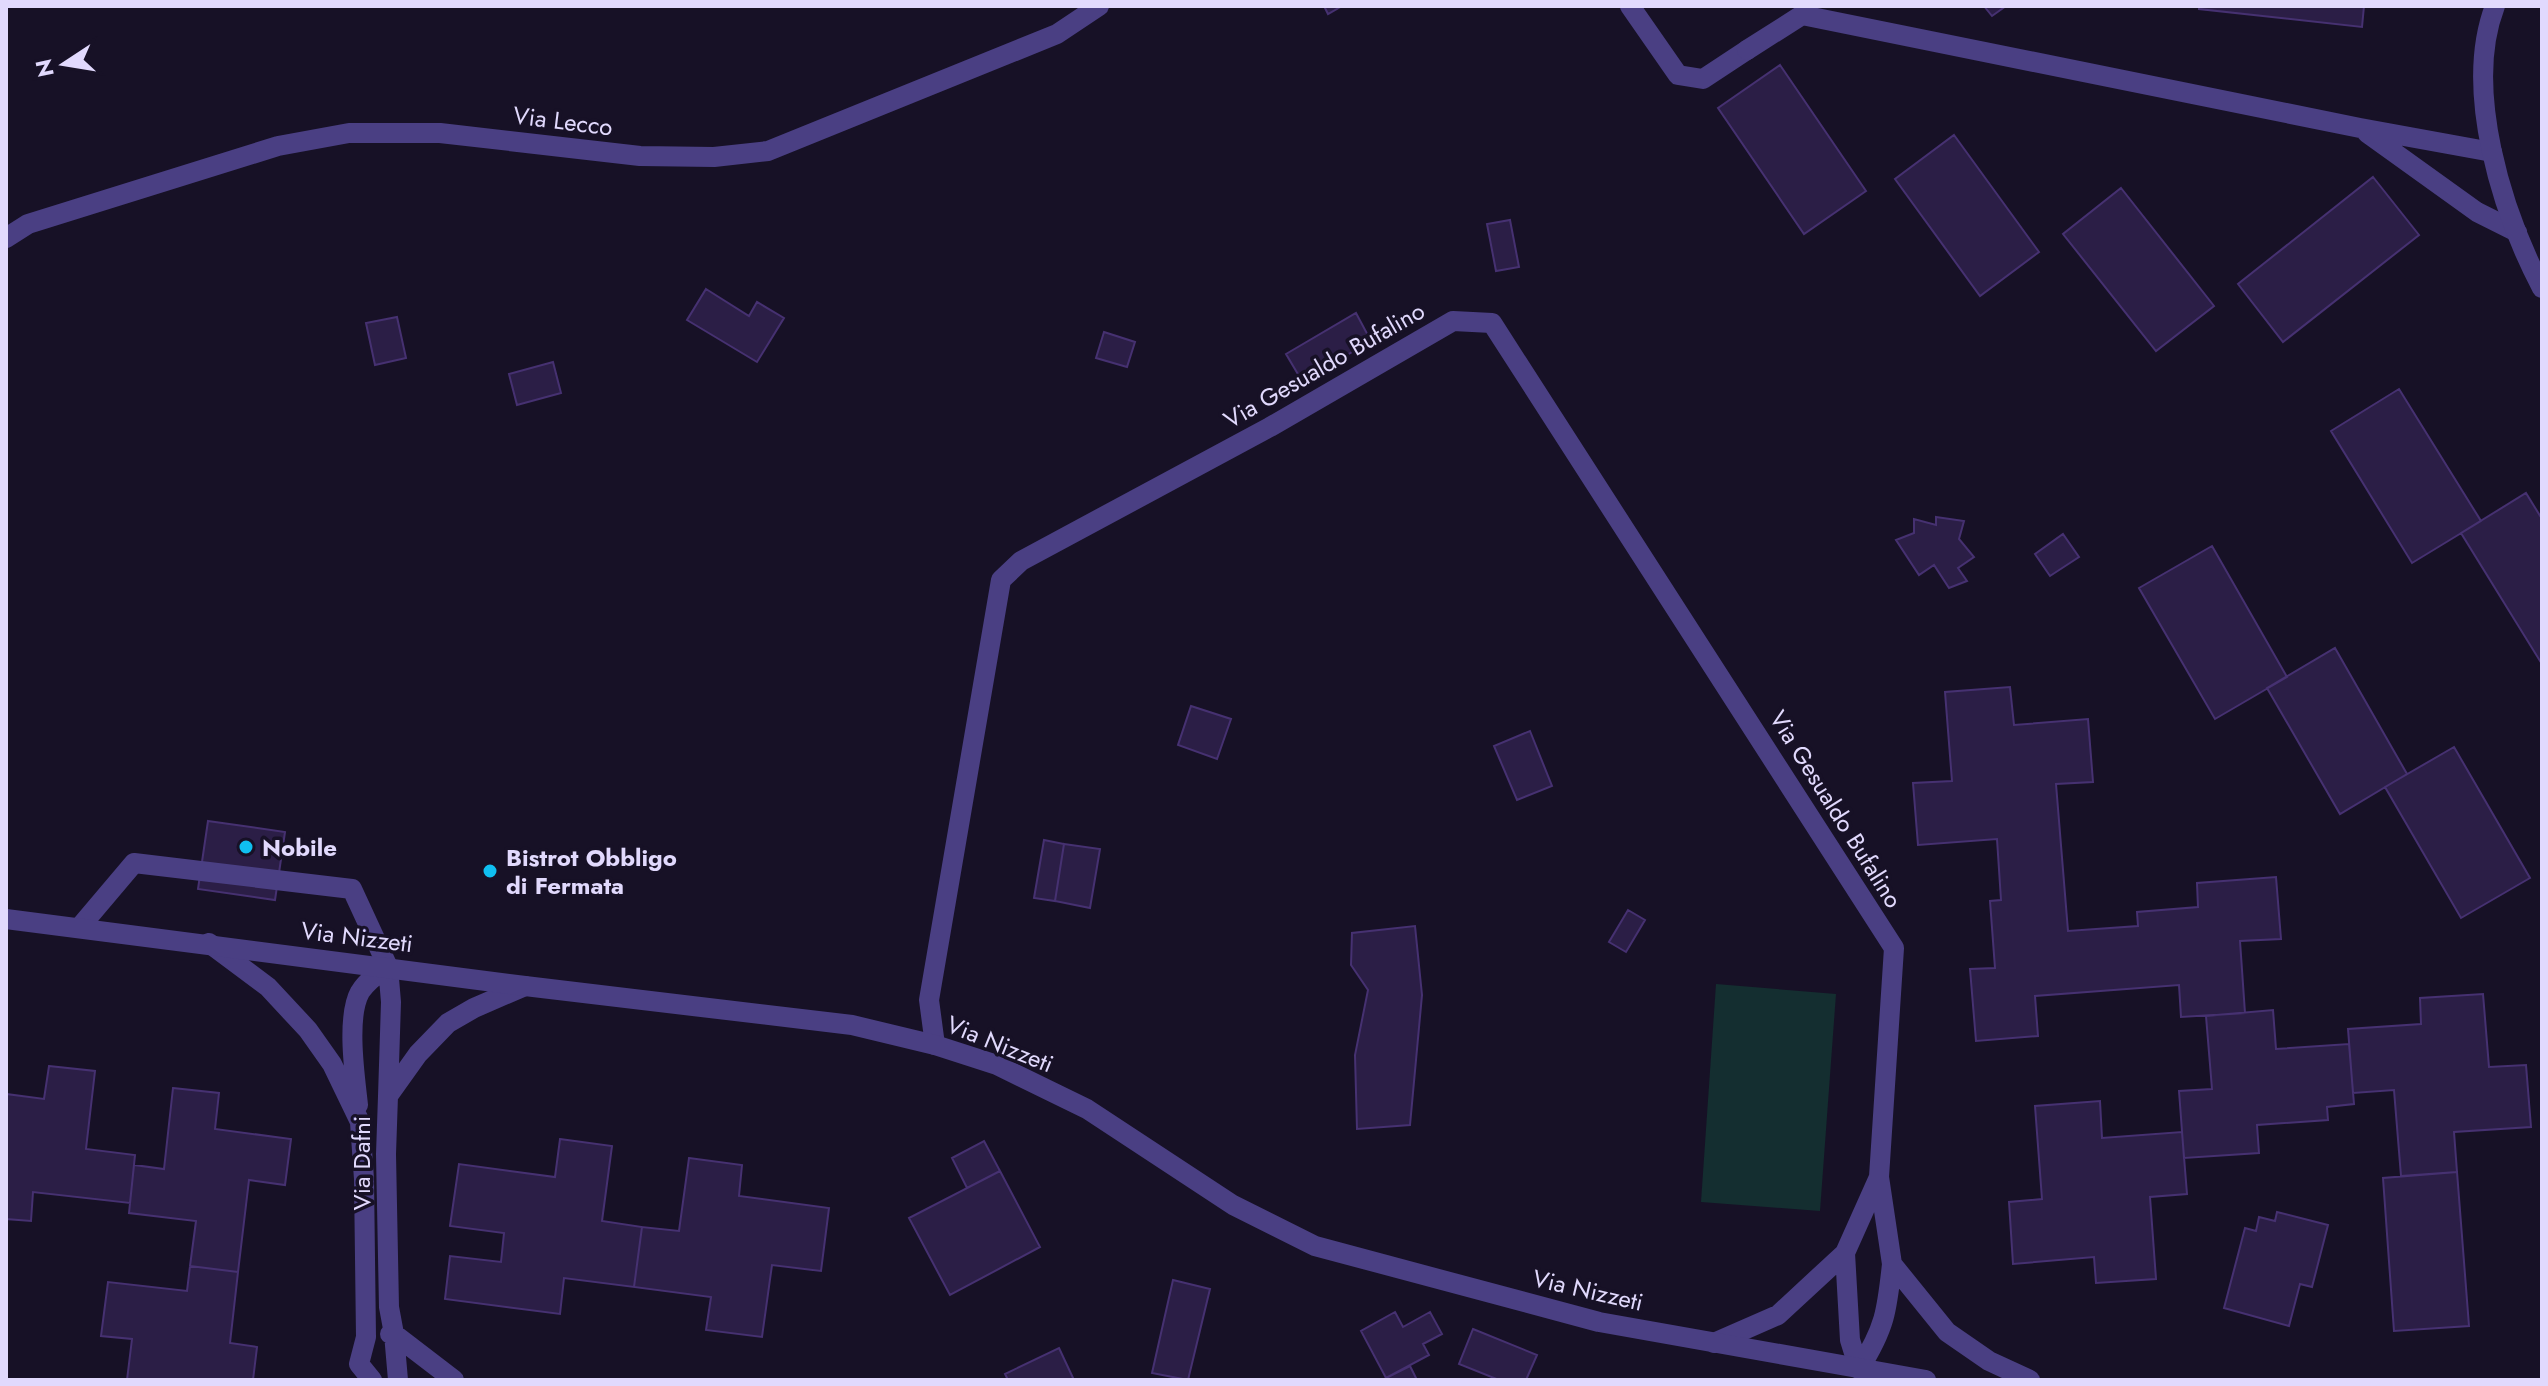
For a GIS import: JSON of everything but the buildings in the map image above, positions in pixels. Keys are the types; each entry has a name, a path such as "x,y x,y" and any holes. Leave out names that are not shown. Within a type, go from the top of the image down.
{"street":[{"name":"Via Lecco","path":"6,238 28,224 278,146 349,133 440,133 640,156 714,157 768,151 1057,34 1099,6"},
{"path":"1630,6 1678,75 1703,79 1802,15 2492,152"},
{"path":"2495,6 2487,28 2483,78 2492,152 2517,232 2542,288"},
{"path":"2360,128 2477,212 2517,232"},
{"name":"Via Gesualdo Bufalino","path":"935,1045 929,1000 1001,580 1021,561 1270,427 1453,321 1492,323 1894,948 1879,1177"},
{"path":"79,928 134,863 352,889 388,967 391,1002 388,1096"},
{"name":"Via Nizzeti","path":"6,919 852,1025 935,1045 997,1065 1087,1109 1233,1205 1315,1246 1599,1322 1926,1380"},
{"name":"Via Dafni","path":"209,943 268,987 308,1030 332,1064 360,1122 364,1179 366,1337 360,1375"},
{"path":"360,1122 351,1046 358,996 368,981 388,967"},
{"name":"Via Dafni","path":"398,1380 389,1307 388,1096 418,1054 448,1023 525,986"},
{"path":"1714,1343 1778,1315 1845,1253 1879,1177"},
{"path":"1859,1369 1876,1342 1886,1314 1892,1264 1879,1177"},
{"path":"1845,1253 1850,1340 1859,1369"},
{"path":"1892,1264 1947,1332 1989,1361 2030,1380"},
{"path":"366,1337 379,1333 394,1334 454,1380"}],"green space":[{"path":"1716,984 1836,994 1820,1211 1701,1202"}],"place":[{"name":"Nobile","path":"246,847"},
{"name":"Bistrot Obbligo di Fermata","path":"490,871"}]}
